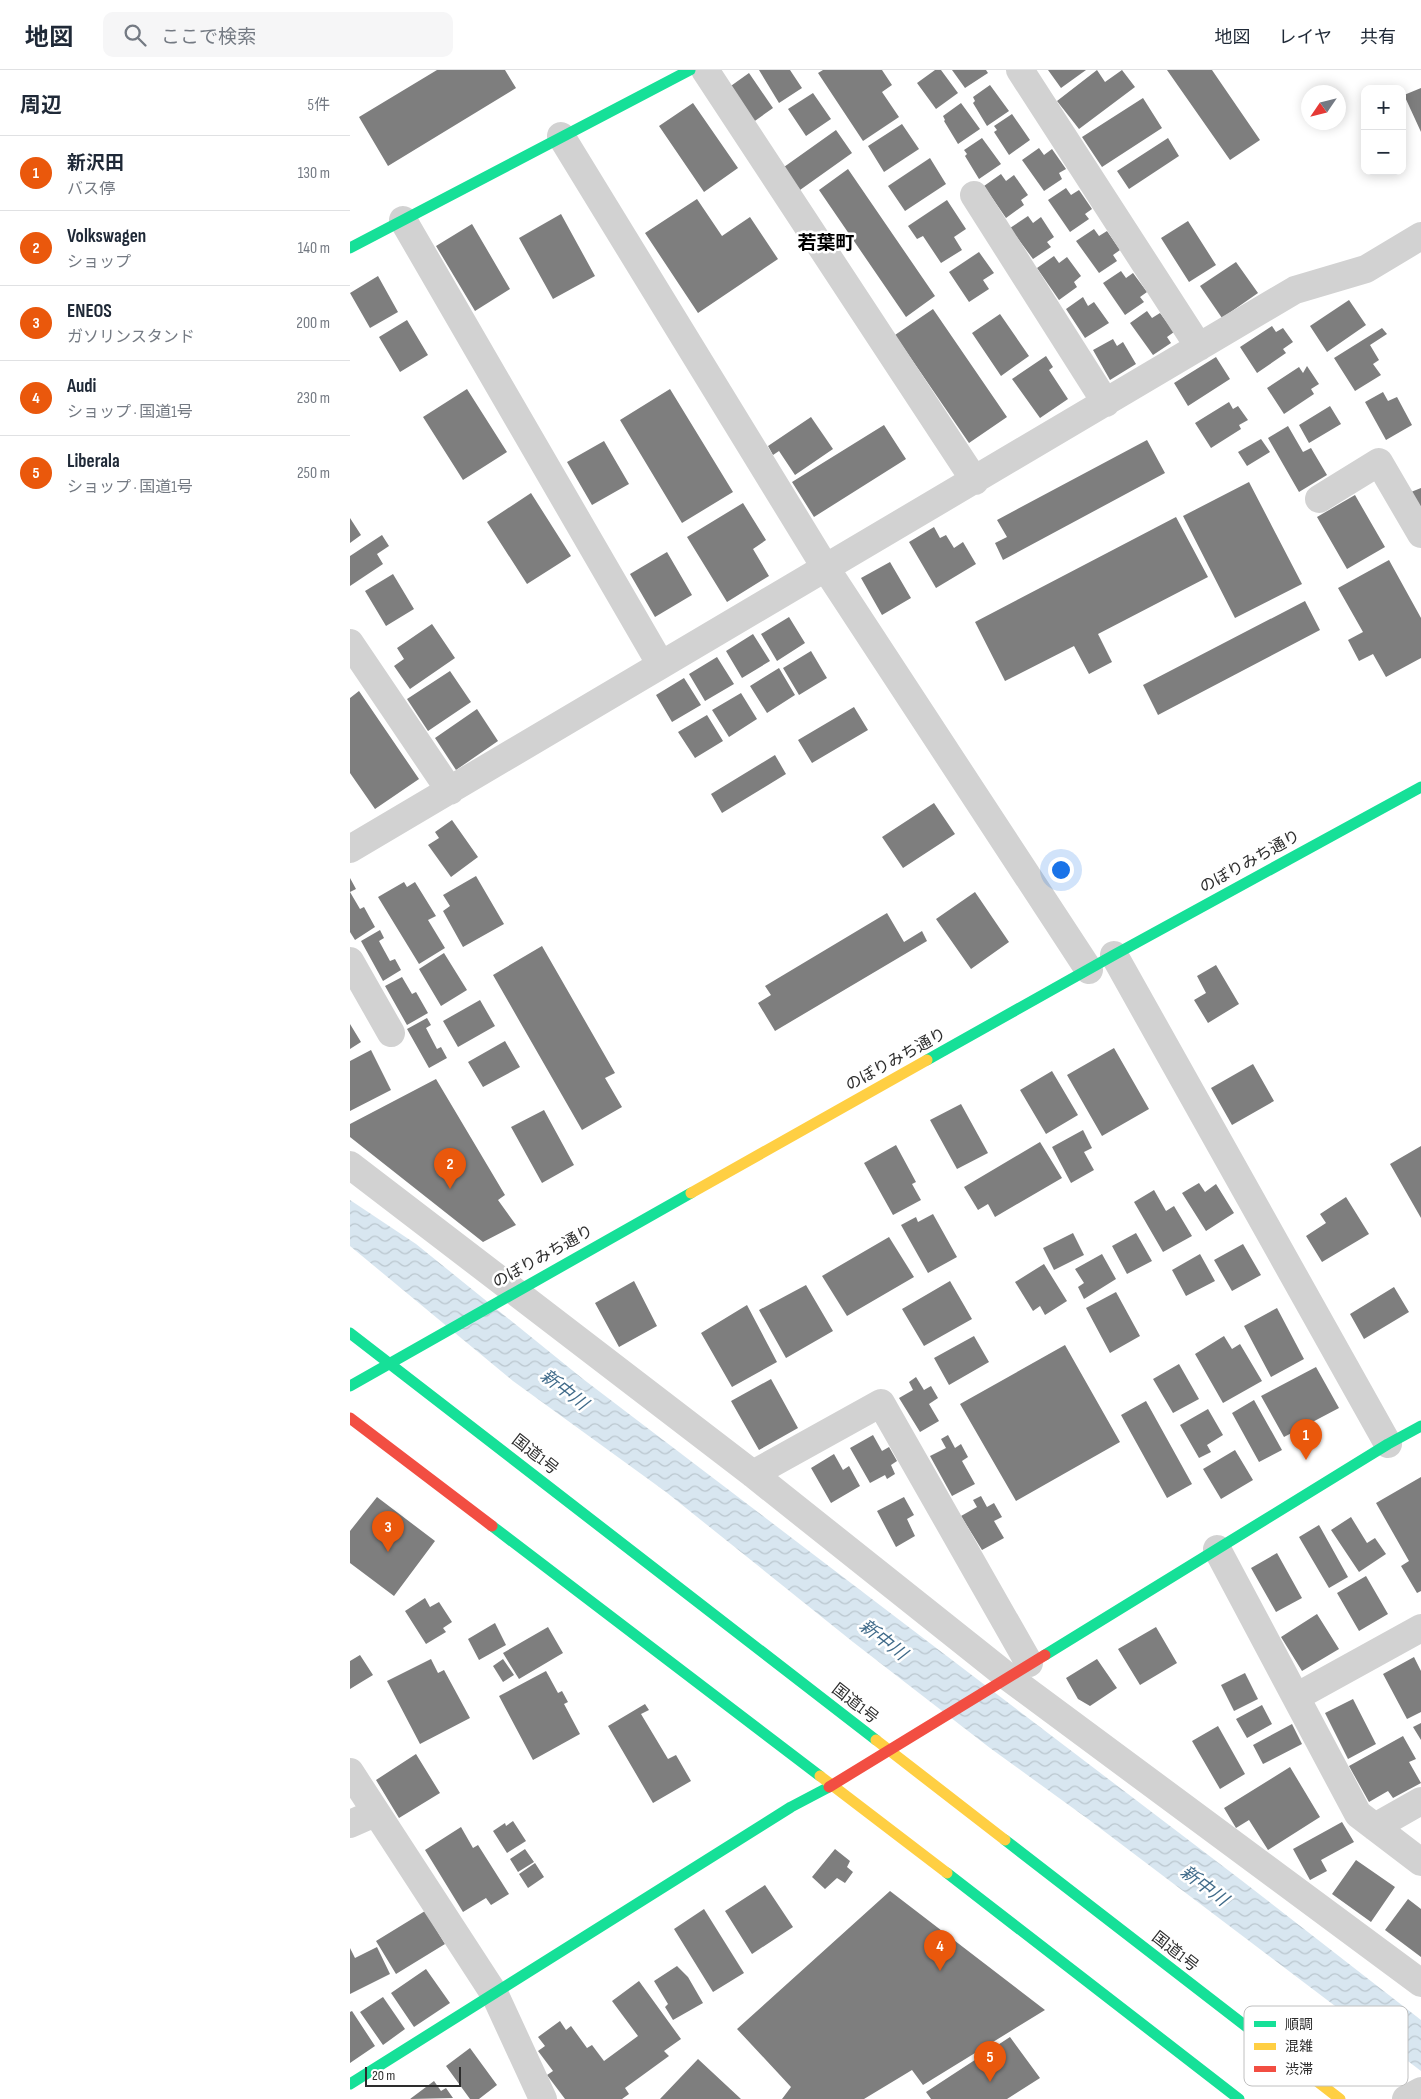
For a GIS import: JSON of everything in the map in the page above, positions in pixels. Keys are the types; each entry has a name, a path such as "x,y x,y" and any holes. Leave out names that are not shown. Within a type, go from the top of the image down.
{"main road":[{"path":"350,248 690,70"},
{"name":"のぼりみち通り","path":"350,1386 515,1291 1114,955 1421,787"},
{"name":"国道1号","path":"350,1333 1244,2025"},
{"path":"350,1418 1112,1999 1239,2099"},
{"path":"350,2084 495,1995 791,1807 832,1786 1217,1548 1421,1426"},
{"name":"国道1号","path":"1323,2086 1340,2099"}],"street":[{"path":"705,70 975,481"},
{"path":"1020,70 1199,347"},
{"path":"561,136 824,567 1089,970"},
{"path":"974,196 1106,403"},
{"path":"403,220 661,665"},
{"path":"350,849 1295,290 1366,268 1421,236"},
{"path":"1319,499 1379,462 1421,534"},
{"path":"350,643 450,791"},
{"path":"1114,955 1388,1444"},
{"path":"350,961 391,1033"},
{"path":"350,1165 753,1474 1019,1670 1421,1983"},
{"path":"753,1474 882,1403 1019,1670"},
{"path":"1217,1548 1358,1814 1421,1862"},
{"path":"1296,1697 1421,1628"},
{"path":"350,1772 495,1995 543,2099"},
{"path":"1375,1827 1421,1801"},
{"path":"350,1824 375,1813"}],"water":[{"name":"新中川","path":"350,1200 416,1244 583,1379 1241,1880 1403,2006 1335,2006 1088,1819 990,1748 853,1642 666,1492 513,1381 350,1246"},
{"path":"1408,2010 1421,2020 1421,2071 1408,2061"}],"building":[{"path":"437,70 505,70 516,88 388,166 359,117"},
{"path":"759,70 790,70 802,88 779,103"},
{"path":"823,70 882,70 892,85 882,92 899,117 863,141 818,73"},
{"path":"935,70 941,70 958,93 936,109 917,83"},
{"path":"952,70 986,70 988,73 965,88"},
{"path":"1048,70 1086,70 1061,88"},
{"path":"1097,70 1105,82 1122,70 1135,87 1079,129 1057,101"},
{"path":"1167,70 1212,70 1260,140 1230,160"},
{"path":"749,73 773,108 752,123 728,88"},
{"path":"990,85 1009,111 987,126 973,103 975,101 973,97"},
{"path":"1421,88 1421,132 1406,99 1406,94"},
{"path":"813,93 831,119 806,136 788,109"},
{"path":"1143,98 1162,128 1102,167 1082,137"},
{"path":"693,103 738,168 704,192 659,126"},
{"path":"961,103 980,129 958,144 943,116"},
{"path":"1012,114 1030,140 1009,155 994,132 997,130 994,126"},
{"path":"902,124 919,149 884,172 868,146"},
{"path":"836,130 852,153 800,190 784,167"},
{"path":"982,138 1001,164 979,179 965,156 967,154 964,150"},
{"path":"1168,138 1179,156 1129,189 1117,171"},
{"path":"1039,148 1044,155 1052,149 1066,169 1059,173 1062,179 1044,191 1022,160"},
{"path":"930,158 946,184 905,211 888,186"},
{"path":"848,169 935,296 906,317 819,190"},
{"path":"1001,174 1006,181 1014,175 1028,195 1021,200 1024,205 1006,218 984,186"},
{"path":"1066,188 1071,195 1079,190 1092,209 1085,214 1089,219 1070,232 1048,200"},
{"path":"697,199 722,236 750,217 778,259 698,313 645,233"},
{"path":"947,200 966,229 954,237 962,250 941,263 923,236 917,239 908,226"},
{"path":"561,214 595,276 553,299 519,238"},
{"path":"1028,216 1033,223 1041,217 1054,237 1047,242 1051,247 1033,259 1010,228"},
{"path":"1188,221 1216,265 1189,282 1161,238"},
{"path":"472,224 510,289 475,311 436,246"},
{"path":"1094,229 1099,236 1107,231 1120,250 1113,255 1117,261 1099,273 1076,241"},
{"path":"979,252 994,273 983,280 989,289 969,302 949,272"},
{"path":"1054,256 1059,263 1067,257 1081,276 1074,282 1077,287 1059,300 1037,268"},
{"path":"1236,262 1258,293 1222,318 1200,286"},
{"path":"1121,271 1126,278 1133,273 1147,292 1140,297 1144,302 1125,315 1103,283"},
{"path":"378,276 398,312 370,328 350,293"},
{"path":"1083,297 1088,306 1094,302 1109,323 1085,338 1066,309"},
{"path":"1349,300 1366,325 1327,352 1310,326"},
{"path":"933,309 1007,417 969,443 895,335"},
{"path":"1147,311 1152,318 1160,313 1174,332 1167,337 1171,343 1153,355 1130,323"},
{"path":"1000,314 1029,356 1001,376 972,333"},
{"path":"407,320 428,355 400,372 379,337"},
{"path":"1272,326 1276,332 1283,328 1293,342 1283,349 1286,353 1257,373 1240,347"},
{"path":"1382,328 1387,334 1370,345 1379,360 1373,364 1381,375 1355,391 1334,358"},
{"path":"1113,339 1117,346 1123,342 1136,364 1110,380 1093,350"},
{"path":"1046,356 1053,367 1049,370 1068,399 1040,418 1012,379"},
{"path":"1216,357 1230,379 1188,406 1174,383"},
{"path":"1307,366 1319,384 1311,389 1314,394 1284,414 1267,388 1299,367 1303,373"},
{"path":"467,389 507,452 463,480 423,417"},
{"path":"670,389 733,492 682,523 620,420"},
{"path":"1383,392 1388,401 1397,397 1412,425 1386,440 1365,402"},
{"path":"1229,402 1233,409 1238,406 1248,420 1239,425 1241,429 1211,448 1195,423"},
{"path":"1330,406 1341,424 1309,443 1299,425"},
{"path":"811,417 833,449 795,475 779,451 773,455 768,446"},
{"path":"884,425 906,459 814,517 792,482"},
{"path":"1288,426 1303,452 1311,448 1327,475 1299,492 1268,438"},
{"path":"1261,439 1270,452 1247,466 1238,452"},
{"path":"1147,440 1165,473 1003,560 995,543 1007,537 997,520"},
{"path":"604,441 629,484 592,505 567,462"},
{"path":"1249,482 1302,584 1235,618 1183,516"},
{"path":"1421,488 1421,512 1411,492"},
{"path":"531,493 571,556 527,584 487,522"},
{"path":"1355,495 1385,547 1347,569 1317,517"},
{"path":"743,503 766,540 753,549 769,576 727,602 687,537"},
{"path":"1176,517 1208,577 1098,634 1112,662 1089,674 1074,646 1005,681 975,622"},
{"path":"350,518 361,535 350,543"},
{"path":"934,527 940,538 946,535 954,548 963,542 976,564 936,588 909,542"},
{"path":"382,535 389,546 377,554 383,564 350,586 350,556"},
{"path":"667,552 692,595 655,617 630,574"},
{"path":"1389,560 1421,618 1421,658 1386,677 1373,654 1359,661 1348,640 1363,632 1338,588"},
{"path":"890,562 911,598 882,615 861,578"},
{"path":"393,574 414,609 386,626 365,591"},
{"path":"1305,601 1320,630 1158,715 1143,685"},
{"path":"789,617 805,643 777,661 761,634"},
{"path":"432,624 455,658 410,689 394,666 404,659 397,648"},
{"path":"753,634 770,661 742,678 726,651"},
{"path":"811,651 827,678 799,695 783,668"},
{"path":"717,657 734,684 705,701 689,674"},
{"path":"779,668 795,695 767,713 750,686"},
{"path":"450,671 471,702 428,731 407,699"},
{"path":"684,678 701,705 672,722 656,695"},
{"path":"359,691 419,779 375,809 350,773 350,698"},
{"path":"741,693 757,719 729,737 712,710"},
{"path":"854,707 868,730 812,763 798,740"},
{"path":"477,709 498,741 456,770 435,738"},
{"path":"707,715 723,741 695,758 678,732"},
{"path":"775,755 786,774 722,813 711,794"},
{"path":"934,803 955,834 903,868 882,837"},
{"path":"452,820 478,857 451,877 428,845 439,838 435,832"},
{"path":"476,876 504,924 463,947 443,911 450,906 443,895"},
{"path":"350,878 356,889 350,892"},
{"path":"404,882 407,887 415,882 436,916 428,920 445,948 419,964 378,897"},
{"path":"350,892 360,909 364,907 375,927 355,940 350,932"},
{"path":"975,892 1009,942 971,969 936,919"},
{"path":"887,913 904,942 922,931 927,941 775,1031 758,1003 771,995 765,986"},
{"path":"380,930 384,938 379,941 390,961 395,959 401,970 383,981 361,941"},
{"path":"542,946 615,1073 605,1078 622,1107 582,1130 493,975"},
{"path":"444,953 467,990 441,1006 419,969"},
{"path":"1216,965 1239,1004 1208,1023 1194,1000 1206,993 1197,976"},
{"path":"402,977 412,994 416,992 428,1013 407,1025 385,986"},
{"path":"480,1000 495,1026 458,1047 443,1021"},
{"path":"427,1018 431,1025 426,1028 437,1049 441,1047 447,1058 429,1068 407,1029"},
{"path":"350,1024 361,1042 350,1049"},
{"path":"505,1041 520,1067 483,1087 468,1062"},
{"path":"1114,1048 1149,1109 1102,1136 1067,1075"},
{"path":"371,1050 391,1090 350,1111 350,1061"},
{"path":"1253,1064 1274,1101 1232,1125 1211,1088"},
{"path":"1052,1071 1078,1115 1046,1134 1020,1090"},
{"path":"436,1079 505,1195 498,1200 516,1225 483,1242 350,1137 350,1124"},
{"path":"961,1104 988,1153 957,1169 930,1120"},
{"path":"544,1110 574,1165 542,1183 511,1127"},
{"path":"1083,1130 1092,1148 1084,1152 1094,1170 1071,1183 1052,1147"},
{"path":"1040,1142 1062,1178 995,1217 988,1204 978,1210 964,1187"},
{"path":"896,1145 916,1182 912,1184 921,1200 893,1215 864,1163"},
{"path":"1421,1146 1421,1218 1390,1164"},
{"path":"1199,1183 1205,1192 1216,1184 1234,1213 1206,1231 1182,1193"},
{"path":"1154,1190 1166,1211 1174,1206 1192,1236 1163,1252 1134,1202"},
{"path":"1346,1197 1369,1234 1322,1262 1306,1236 1326,1223 1320,1214"},
{"path":"933,1214 957,1257 928,1273 901,1225 916,1217 918,1222"},
{"path":"1073,1233 1084,1255 1054,1270 1043,1248"},
{"path":"1136,1233 1152,1261 1127,1274 1112,1246"},
{"path":"889,1237 914,1277 847,1316 822,1276"},
{"path":"1243,1244 1261,1275 1232,1291 1214,1260"},
{"path":"1102,1254 1116,1279 1084,1299 1078,1287 1084,1283 1075,1269"},
{"path":"1200,1254 1215,1281 1186,1296 1172,1270"},
{"path":"1044,1264 1067,1301 1045,1315 1040,1306 1033,1311 1015,1282"},
{"path":"634,1281 657,1326 619,1347 595,1303"},
{"path":"950,1281 972,1319 924,1346 902,1309"},
{"path":"806,1285 833,1331 786,1358 759,1310"},
{"path":"1394,1287 1409,1312 1364,1339 1350,1314"},
{"path":"1116,1292 1140,1336 1110,1353 1086,1308"},
{"path":"747,1305 777,1362 732,1387 701,1333"},
{"path":"1277,1308 1304,1359 1271,1377 1244,1326"},
{"path":"974,1336 989,1362 949,1385 934,1358"},
{"path":"1224,1336 1232,1349 1240,1344 1262,1381 1223,1403 1195,1354"},
{"path":"1065,1345 1120,1442 1016,1501 960,1404"},
{"path":"1179,1364 1199,1399 1173,1413 1153,1379"},
{"path":"1316,1367 1339,1408 1284,1437 1261,1396"},
{"path":"916,1377 924,1390 931,1386 938,1398 929,1404 939,1421 920,1432 899,1398 913,1390 909,1382"},
{"path":"771,1379 798,1428 759,1450 731,1401"},
{"path":"1254,1400 1282,1450 1259,1462 1232,1413"},
{"path":"1146,1401 1192,1484 1167,1498 1121,1415"},
{"path":"1208,1409 1223,1435 1207,1445 1211,1452 1199,1458 1180,1425"},
{"path":"873,1435 882,1451 889,1447 897,1461 891,1465 895,1474 887,1479 885,1475 870,1483 850,1448"},
{"path":"948,1435 955,1448 961,1444 968,1457 962,1461 975,1484 952,1496 930,1456 946,1448 941,1439"},
{"path":"1235,1450 1253,1480 1221,1499 1203,1469"},
{"path":"834,1454 843,1470 849,1466 860,1486 831,1503 811,1468"},
{"path":"1421,1477 1421,1591 1417,1593 1401,1566 1409,1561 1376,1503"},
{"path":"981,1496 987,1507 994,1503 1002,1517 994,1521 1004,1538 982,1550 961,1516 977,1507 973,1500"},
{"path":"377,1497 435,1541 394,1596 350,1563 350,1531"},
{"path":"904,1497 914,1515 907,1519 915,1536 896,1547 877,1511"},
{"path":"1351,1517 1367,1543 1375,1538 1386,1554 1359,1572 1331,1530"},
{"path":"1319,1525 1348,1577 1329,1588 1299,1537"},
{"path":"1277,1553 1302,1598 1276,1612 1251,1568"},
{"path":"1366,1576 1388,1614 1359,1631 1337,1593"},
{"path":"425,1598 430,1607 439,1602 452,1622 443,1628 446,1632 426,1644 405,1611"},
{"path":"1317,1614 1339,1649 1302,1671 1281,1637"},
{"path":"495,1623 506,1645 479,1660 468,1639"},
{"path":"548,1627 563,1653 519,1679 503,1653"},
{"path":"1156,1627 1177,1663 1140,1685 1118,1649"},
{"path":"360,1655 373,1675 350,1689 350,1661"},
{"path":"1414,1657 1421,1671 1421,1712 1407,1719 1383,1674"},
{"path":"431,1659 438,1673 444,1670 470,1718 420,1744 387,1681"},
{"path":"503,1659 514,1675 503,1682 493,1666"},
{"path":"1097,1659 1117,1688 1090,1706 1078,1699 1066,1678"},
{"path":"546,1671 558,1693 562,1691 568,1702 564,1704 580,1734 533,1760 499,1696"},
{"path":"1245,1673 1258,1699 1234,1711 1221,1685"},
{"path":"1353,1699 1376,1744 1348,1759 1325,1713"},
{"path":"645,1704 649,1710 641,1714 668,1759 676,1755 691,1781 653,1803 608,1726"},
{"path":"1262,1705 1272,1724 1247,1738 1236,1719"},
{"path":"1421,1723 1421,1740 1413,1727"},
{"path":"1292,1724 1302,1744 1263,1764 1253,1745"},
{"path":"1218,1726 1245,1774 1220,1789 1192,1741"},
{"path":"1403,1736 1416,1759 1409,1762 1421,1783 1393,1798 1388,1791 1369,1802 1349,1766"},
{"path":"416,1754 440,1793 399,1818 376,1780"},
{"path":"1290,1767 1320,1817 1268,1850 1249,1820 1236,1828 1224,1808"},
{"path":"513,1821 526,1841 507,1853 493,1831 505,1823 506,1826"},
{"path":"1342,1822 1354,1842 1321,1860 1327,1871 1310,1880 1293,1849"},
{"path":"461,1827 473,1848 478,1845 509,1894 491,1905 486,1898 463,1912 425,1850"},
{"path":"525,1849 534,1862 518,1872 510,1859"},
{"path":"835,1849 850,1861 847,1867 853,1872 845,1883 837,1878 825,1889 812,1877"},
{"path":"1356,1860 1395,1887 1371,1922 1332,1894"},
{"path":"535,1863 544,1877 528,1888 519,1874"},
{"path":"765,1885 793,1927 752,1954 725,1911"},
{"path":"890,1891 1045,2010 923,2085 912,2070 864,2099 782,2099 791,2087 737,2029"},
{"path":"1408,1899 1421,1909 1421,1957 1385,1930"},
{"path":"704,1909 744,1973 713,1992 674,1929"},
{"path":"425,1911 445,1944 396,1974 376,1941"},
{"path":"377,1947 390,1974 350,1994 350,1948 355,1958"},
{"path":"677,1966 688,1977 703,2003 673,2020 665,2007 668,2004 654,1981"},
{"path":"426,1969 450,2003 414,2027 391,1993"},
{"path":"639,1981 681,2039 664,2051 669,2056 625,2088 629,2094 622,2099 565,2099 547,2075 553,2071 538,2051 545,2046 538,2037 560,2021 566,2030 571,2026 587,2048 592,2045 604,2061 638,2036 612,2001"},
{"path":"383,1997 405,2029 383,2045 360,2012"},
{"path":"352,2011 375,2046 350,2063 350,2012"},
{"path":"1010,2037 1040,2078 1007,2099 931,2099 926,2092"},
{"path":"470,2048 497,2085 479,2099 470,2099 446,2066"},
{"path":"698,2059 741,2099 660,2099"},
{"path":"434,2081 441,2091 446,2088 453,2098 410,2099"}],"traffic: fast":[{"path":"350,248 690,70"},
{"path":"927,1060 1421,787"},
{"path":"350,1386 691,1193"},
{"path":"350,1333 876,1740"},
{"path":"1045,1655 1388,1444 1421,1426"},
{"path":"492,1526 820,1776"},
{"path":"350,2084 791,1807 829,1787"},
{"path":"1005,1840 1244,2025"},
{"path":"947,1873 1239,2099"}],"traffic: slow":[{"path":"691,1193 927,1060"},
{"path":"876,1740 1005,1840"},
{"path":"820,1776 947,1873"},
{"path":"1323,2086 1340,2099"}],"traffic: jam":[{"path":"350,1418 492,1526"},
{"path":"829,1787 1045,1655"}],"place":[{"name":"Volkswagen","path":"450,1189"},
{"name":"新沢田","path":"1306,1460"},
{"name":"ENEOS","path":"388,1552"},
{"name":"Audi","path":"940,1971"},
{"name":"Liberala","path":"990,2082"}],"district":[{"name":"若葉町","path":"826,243"}]}
